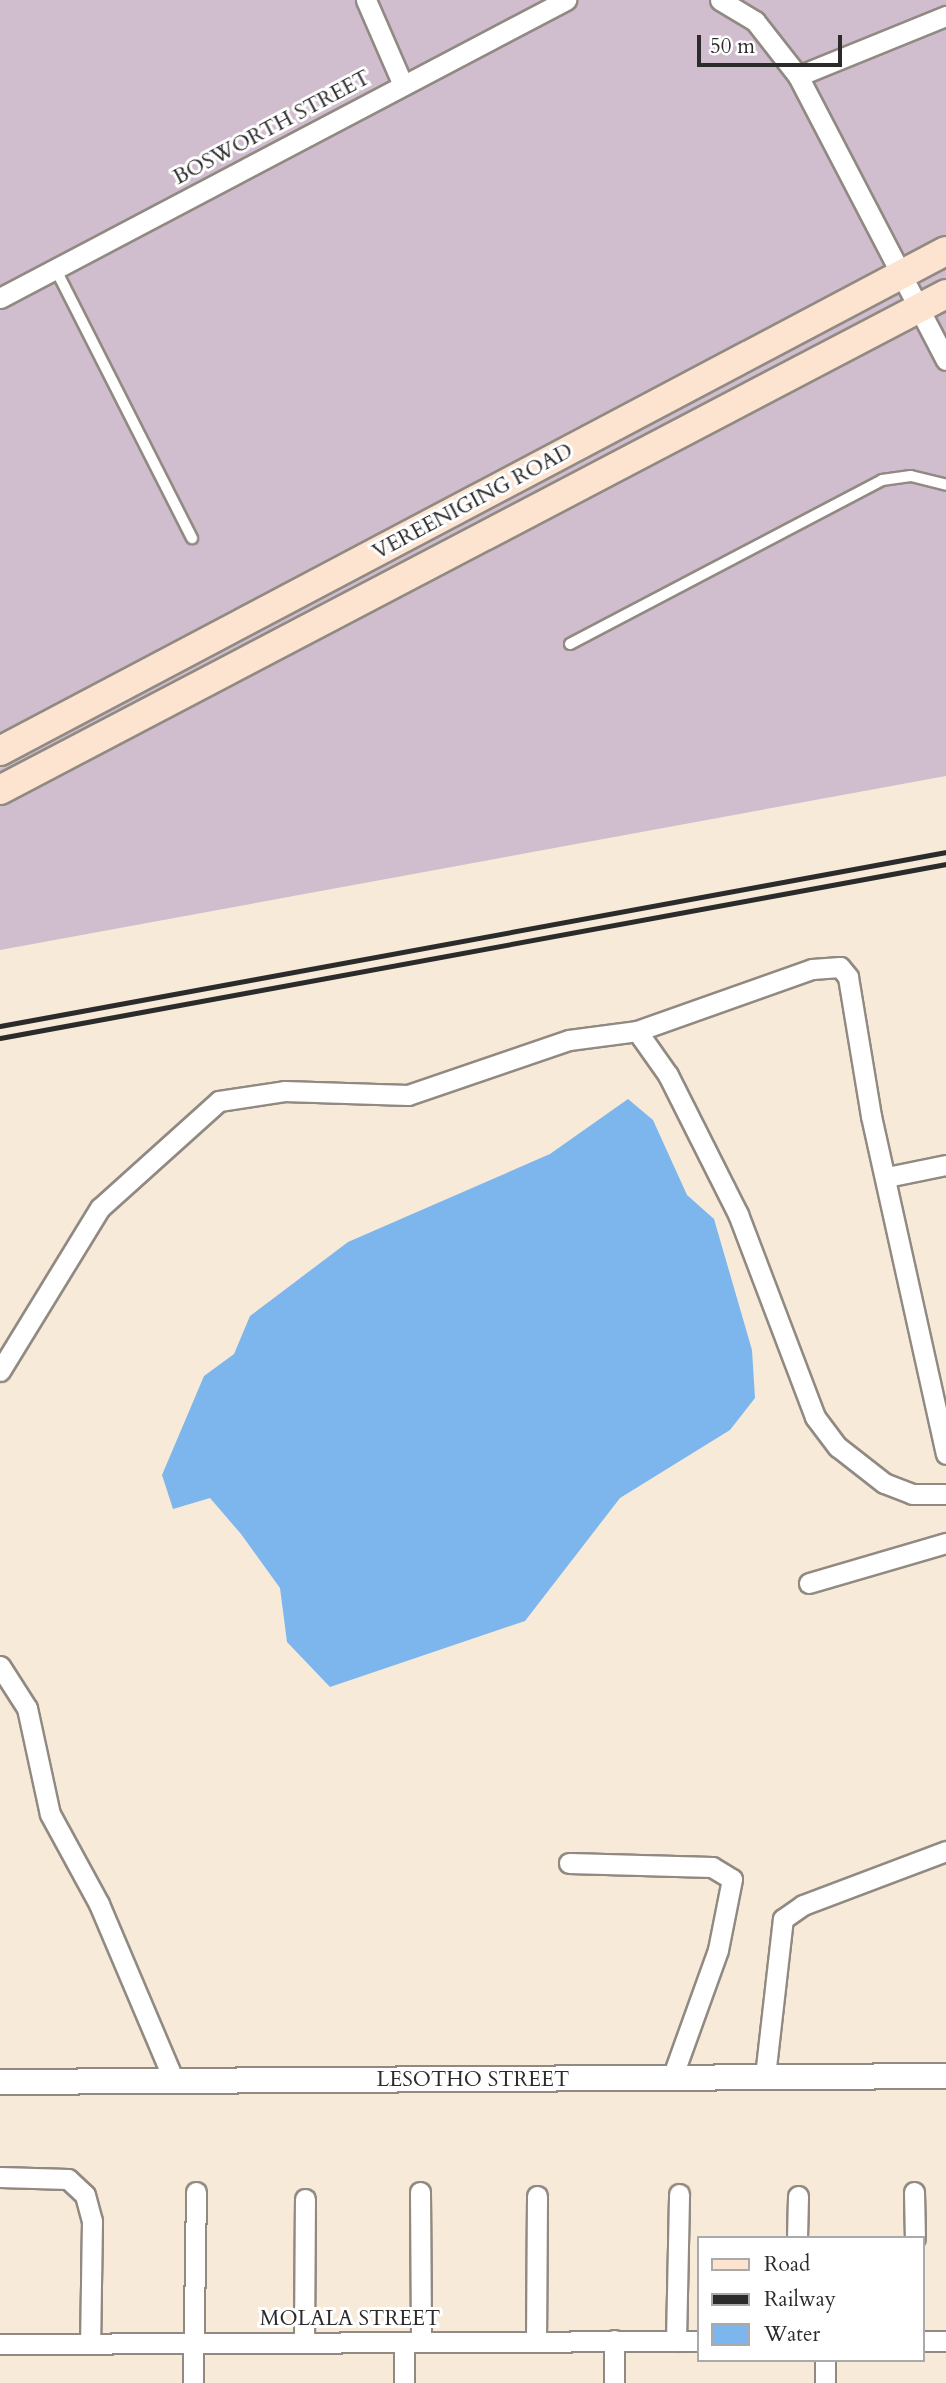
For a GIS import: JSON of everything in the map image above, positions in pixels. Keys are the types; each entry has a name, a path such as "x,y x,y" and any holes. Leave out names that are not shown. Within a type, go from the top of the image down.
{"main road":[{"name":"VEREENIGING ROAD","path":"0,751 946,251"},
{"name":"VEREENIGING ROAD","path":"0,790 946,293"}],"street":[{"path":"366,0 403,85"},
{"name":"BOSWORTH STREET","path":"0,298 566,0"},
{"path":"720,0 755,21 798,76 946,360"},
{"path":"798,76 946,16"},
{"path":"0,1371 100,1208 219,1101 284,1091 408,1095 569,1040 637,1031 769,981 840,967 855,992 865,1083 946,1454"},
{"path":"637,1031 668,1074 738,1214 803,1393 823,1429 867,1472 899,1490 946,1494"},
{"path":"887,1177 946,1165"},
{"path":"809,1583 946,1544"},
{"path":"0,1665 27,1708 50,1814 99,1904 174,2081"},
{"path":"765,2076 783,1919 803,1905 946,1851"},
{"path":"569,1863 712,1867 732,1879 718,1950 672,2078"},
{"name":"LESOTHO STREET","path":"0,2082 946,2076"},
{"path":"0,2177 68,2179 85,2195 92,2221 90,2343"},
{"path":"193,2383 196,2192"},
{"path":"404,2383 412,2342 420,2192"},
{"path":"914,2192 915,2236"},
{"path":"676,2341 680,2194"},
{"path":"536,2342 537,2196"},
{"path":"797,2236 798,2196"},
{"path":"304,2341 305,2199"},
{"path":"614,2340 614,2383"},
{"name":"MOLALA STREET","path":"0,2344 698,2341"},
{"path":"925,2342 946,2341"},
{"path":"825,2362 825,2383"}],"lane":[{"path":"55,268 192,538"},
{"path":"570,644 882,480 911,476 946,485"}],"shaded area":[{"path":"0,0 946,0 946,776 0,950"}],"water":[{"path":"628,1099 653,1120 687,1195 714,1219 752,1350 755,1398 730,1430 620,1498 525,1621 330,1687 287,1642 280,1588 241,1534 210,1498 173,1509 162,1475 204,1376 234,1354 250,1316 348,1242 550,1154"}],"railway":[{"path":"0,1026 946,852"},
{"path":"0,1038 946,864"}]}
